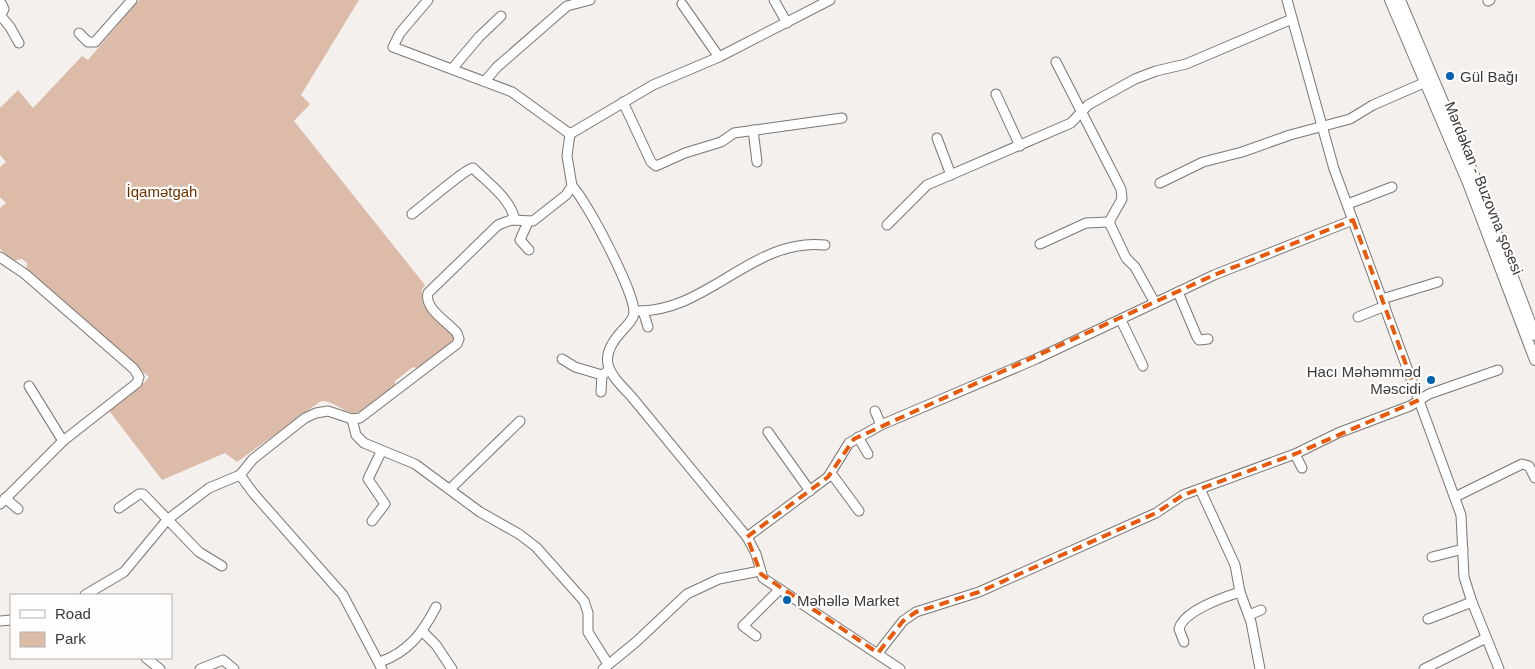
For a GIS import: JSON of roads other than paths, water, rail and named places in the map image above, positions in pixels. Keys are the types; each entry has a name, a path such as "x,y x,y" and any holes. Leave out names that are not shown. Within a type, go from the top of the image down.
{"main road":[{"name":"Mərdəkan - Buzovna şosesi","path":"1390,0 1479,210 1535,360"},
{"name":"Mərdəkan - Buzovna şosesi","path":"1400,0 1476,180 1535,335"}],"street":[{"path":"79,33 88,42 95,42 132,0"},
{"path":"428,0 400,34 393,47 485,81 520,97 570,134"},
{"path":"485,81 497,67 567,6 590,0"},
{"path":"774,0 787,23"},
{"path":"570,134 665,79 718,57 830,0"},
{"path":"1287,0 1321,127 1463,522 1463,571 1472,602 1499,669"},
{"path":"0,1 4,9 0,16 10,27 19,43"},
{"path":"682,4 718,57"},
{"path":"452,69 479,37 501,16"},
{"path":"887,225 905,210 922,188 1070,123 1088,105 1135,79 1156,70 1186,64 1292,19"},
{"path":"1056,62 1121,189 1122,199 1109,222"},
{"path":"1160,183 1203,162 1350,119 1372,105 1426,82"},
{"path":"996,94 1020,146"},
{"path":"623,102 651,162 656,166 685,153 721,142 734,133 842,118"},
{"path":"753,130 756,162"},
{"path":"87,594 124,572 166,520 209,488 240,474 253,459 310,415 328,411 352,419 360,418 457,344 459,339 457,333 431,306 427,300 428,293 498,225 515,220 528,222 542,216 566,195 572,186 572,173 567,156 570,134"},
{"path":"937,138 951,175"},
{"path":"412,214 438,196 466,170 473,168 502,196 515,220"},
{"path":"572,186 586,203 648,327"},
{"path":"1348,204 1392,187"},
{"path":"747,537 810,491 831,473 846,446 858,437 881,425 1121,320 1258,256 1353,220"},
{"path":"528,222 520,240 529,250"},
{"path":"1040,244 1086,223 1109,222"},
{"path":"1109,222 1126,258 1135,267 1155,303"},
{"path":"601,392 607,359 612,344 639,311 695,297 771,253 802,243 825,245"},
{"path":"1,260 25,274 139,375 137,383 63,441 2,501 18,509"},
{"path":"1358,317 1384,303 1438,282"},
{"path":"1178,292 1197,337 1199,340 1208,339"},
{"path":"1121,320 1143,366"},
{"path":"562,359 575,366 605,373 747,537 756,554 763,578 900,669"},
{"path":"878,653 903,621 916,612 979,592 1156,513 1179,496 1295,454 1338,433 1498,370"},
{"path":"29,386 63,441"},
{"path":"875,411 881,425"},
{"path":"352,419 354,431 359,439 381,452 407,459 480,512 519,534 541,552 584,601 588,613 588,632 605,667 636,642 687,594 719,579 760,571"},
{"path":"450,489 520,421"},
{"path":"768,432 810,491"},
{"path":"858,437 868,454"},
{"path":"372,521 385,504 368,479 381,452"},
{"path":"1295,454 1302,468"},
{"path":"1455,497 1522,464 1529,466 1535,478"},
{"path":"831,473 859,511"},
{"path":"240,474 343,595 381,665 402,652 422,632 436,607"},
{"path":"1200,489 1235,565 1240,592 1249,615 1260,669"},
{"path":"119,508 141,493 199,552 222,566"},
{"path":"1432,556 1463,549"},
{"path":"756,636 743,626 780,589"},
{"path":"1184,642 1179,629 1183,620 1206,605 1240,592"},
{"path":"1428,620 1472,602"},
{"path":"1249,615 1261,610"},
{"path":"422,632 433,641 452,669"},
{"path":"1424,669 1486,638"},
{"path":"147,659 160,669"},
{"path":"200,669 223,660 234,669"}],"place":[{"name":"Gül Bağı","path":"1450,76"},
{"name":"Hacı Məhəmməd Məscidi","path":"1431,380"},
{"name":"Məhəllə Market","path":"787,600"}],"park label":[{"name":"İqamətgah","path":"162,191"}]}
